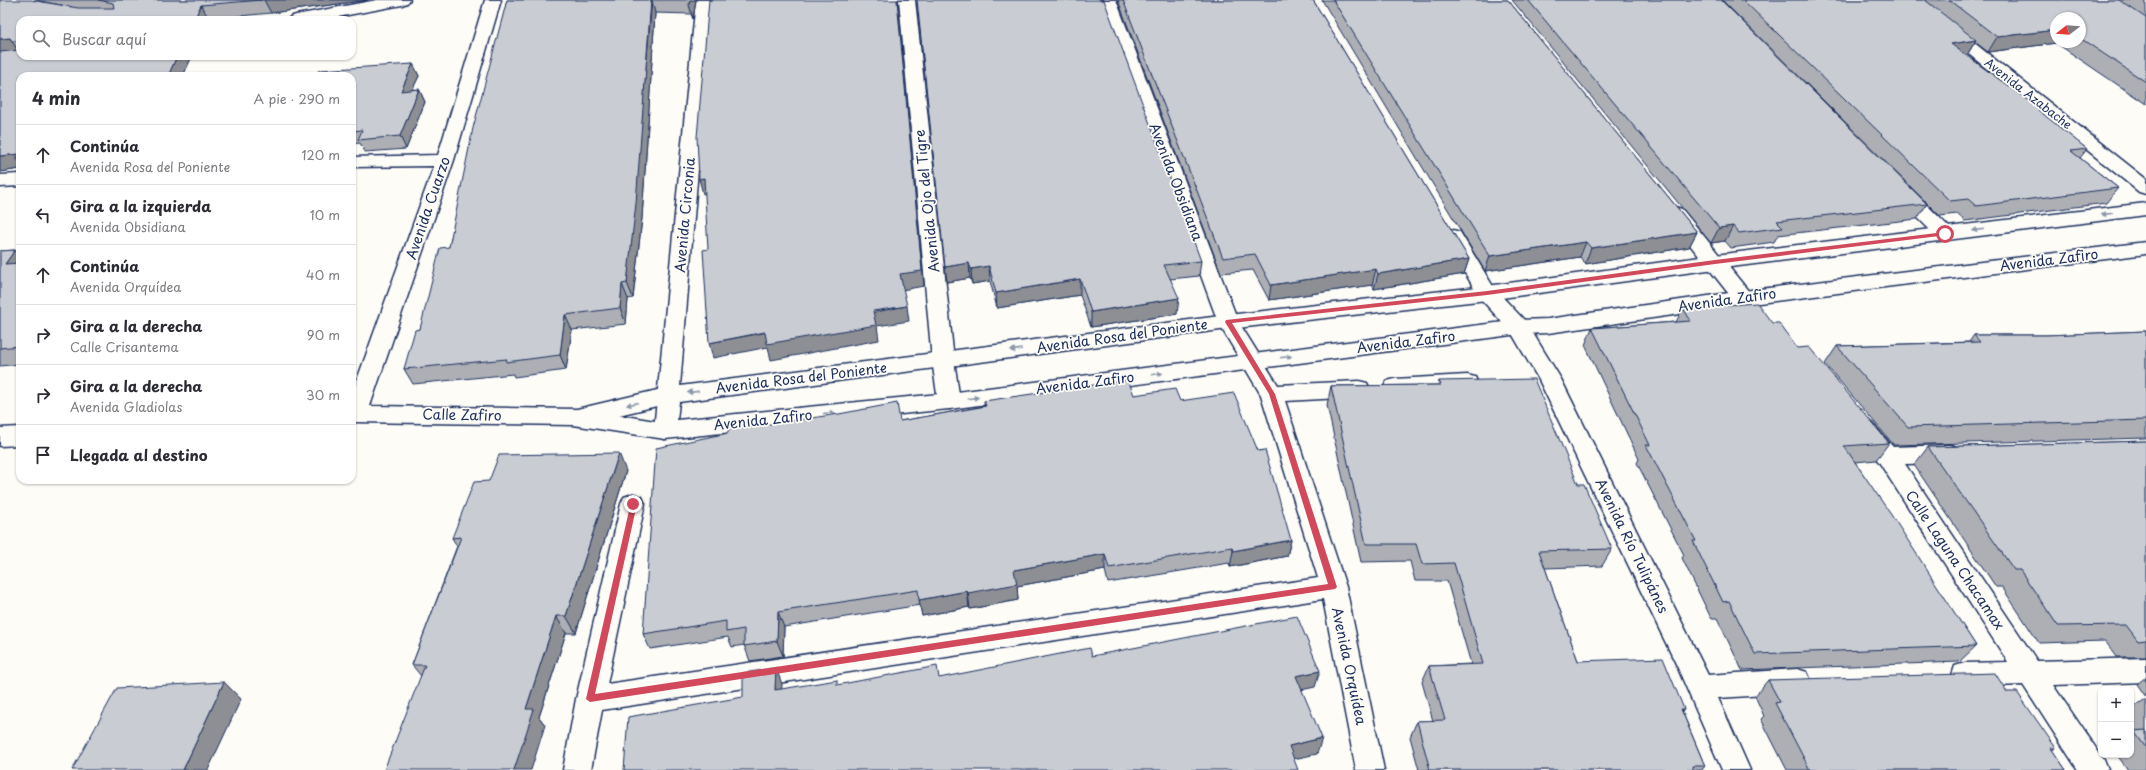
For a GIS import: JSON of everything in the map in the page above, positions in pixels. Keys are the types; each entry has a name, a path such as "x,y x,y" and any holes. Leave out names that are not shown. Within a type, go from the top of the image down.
{"street":[{"path":"317,16 402,0"},
{"name":"Avenida Cuarzo","path":"356,408 445,160 493,0"},
{"name":"Avenida Circonia","path":"665,430 670,395 704,0"},
{"name":"Avenida Ojo del Tigre","path":"907,0 943,360 949,401"},
{"name":"Avenida Obsidiana","path":"1108,0 1228,322 1251,361"},
{"name":"Avenida Azabache","path":"1910,0 2146,188"},
{"path":"356,162 445,160"},
{"path":"1889,178 1945,234"},
{"path":"0,181 16,180"},
{"path":"1666,201 1743,298"},
{"name":"Avenida Rosa del Poniente","path":"670,395 1228,322 1487,293 1715,262 2146,209"},
{"name":"Avenida Río Tulipánes","path":"1442,218 1487,293 1519,327 1550,379 1700,688 1736,770"},
{"name":"Avenida Zafiro","path":"665,430 949,401 1519,327 1548,326 1743,298 2146,248"},
{"name":"Avenida Orquídea","path":"1251,361 1272,394 1333,587 1370,770"},
{"path":"1527,380 1550,379"},
{"path":"1272,394 1487,382"},
{"name":"Calle Zafiro","path":"573,417 670,395"},
{"name":"Calle Laguna Chacamax","path":"1851,413 1887,456 2094,770"},
{"name":"Calle Zafiro","path":"356,414 573,417 665,430"},
{"path":"0,437 16,436"},
{"path":"1887,456 1973,453"},
{"path":"577,770 590,699 633,504"},
{"path":"590,699 1333,587"},
{"path":"1944,676 2146,670"},
{"path":"1700,688 1747,683 1818,680"}],"building":[{"path":"0,0 31,0 78,8 114,8 113,3 98,0 262,0 201,5 196,16 16,16 16,41 12,41 10,38 0,39"},
{"path":"507,0 651,0 636,203 627,283 622,284 620,308 565,315 560,355 506,362 507,359 404,369 415,330 420,329 440,248 449,247 473,128"},
{"path":"709,0 897,0 922,271 900,274 907,306 873,311 876,325 767,344 765,332 709,343 703,250 708,249 704,178 699,179 697,137"},
{"path":"917,0 1104,0 1201,261 1164,265 1179,298 1091,312 1080,279 996,293 989,266 971,269 969,263 945,267"},
{"path":"1123,0 1313,0 1469,259 1378,274 1376,269 1271,285 1255,254 1223,258"},
{"path":"1333,0 1508,0 1697,232 1591,248 1586,242 1490,256"},
{"path":"1528,0 1721,0 1927,204 1777,221 1783,227 1739,233 1733,226 1719,228"},
{"path":"1743,0 1925,0 1976,40 1951,44 2041,110 2038,110 2087,149 2071,151 2118,188 1976,206 1968,199 1950,201"},
{"path":"1949,0 2119,0 2146,18 2146,82 2086,42 2086,12 2050,12 2050,31 1997,37"},
{"path":"16,50 16,60 175,60 170,72 16,72 16,154 0,156 0,52"},
{"path":"413,64 401,91 419,89 400,136 358,140 362,130 356,131 356,72 318,72 319,70"},
{"path":"15,250 5,264 16,263 16,346 0,348 0,251"},
{"path":"1757,303 1772,323 1779,323 1797,348 1809,347 1889,443 1844,446 1898,525 1976,646 1755,654 1729,601 1723,602 1693,541 1696,541 1646,445 1650,445 1592,328 1691,321 1683,308"},
{"path":"2146,331 2146,420 1908,427 1837,346 1980,342 1974,335 2047,335"},
{"path":"1534,379 1578,484 1584,484 1612,549 1539,551 1578,661 1663,658 1684,709 1681,709 1705,766 1692,766 1693,770 1430,770 1417,721 1445,720 1429,666 1483,664 1454,563 1422,564 1416,544 1366,544 1331,386 1441,385 1439,381"},
{"path":"1128,380 1134,395 1175,389 1180,401 1234,393 1258,451 1265,450 1291,540 1233,551 1232,547 1109,568 1105,554 1014,570 1017,584 968,593 967,591 919,600 918,590 778,612 777,641 744,646 744,629 726,632 726,621 643,634 656,448 728,433 728,430 839,414 897,403 900,421 986,406 984,401"},
{"path":"2146,441 2146,640 2138,641 2126,625 2058,626 2020,570 2014,570 1928,447"},
{"path":"619,453 566,616 556,616 526,709 534,709 514,770 384,770 425,665 412,665 461,537 452,538 474,482 489,481 499,455"},
{"path":"1297,616 1320,671 1296,676 1322,738 1289,746 1298,770 624,770 628,717 743,697 743,673 776,668 775,690 837,680 837,685 937,666 939,678 1090,648 1092,656"},
{"path":"1995,673 2007,692 2017,692 2056,748 2051,748 2066,770 1810,770 1775,703 1780,702 1768,680"},
{"path":"224,682 183,770 72,770 117,688"},
{"path":"2146,730 2146,748 2134,731"}],"route":[{"path":"633,504 590,699 1333,587 1272,394 1228,322 1487,293 1715,262 1945,234"}]}
